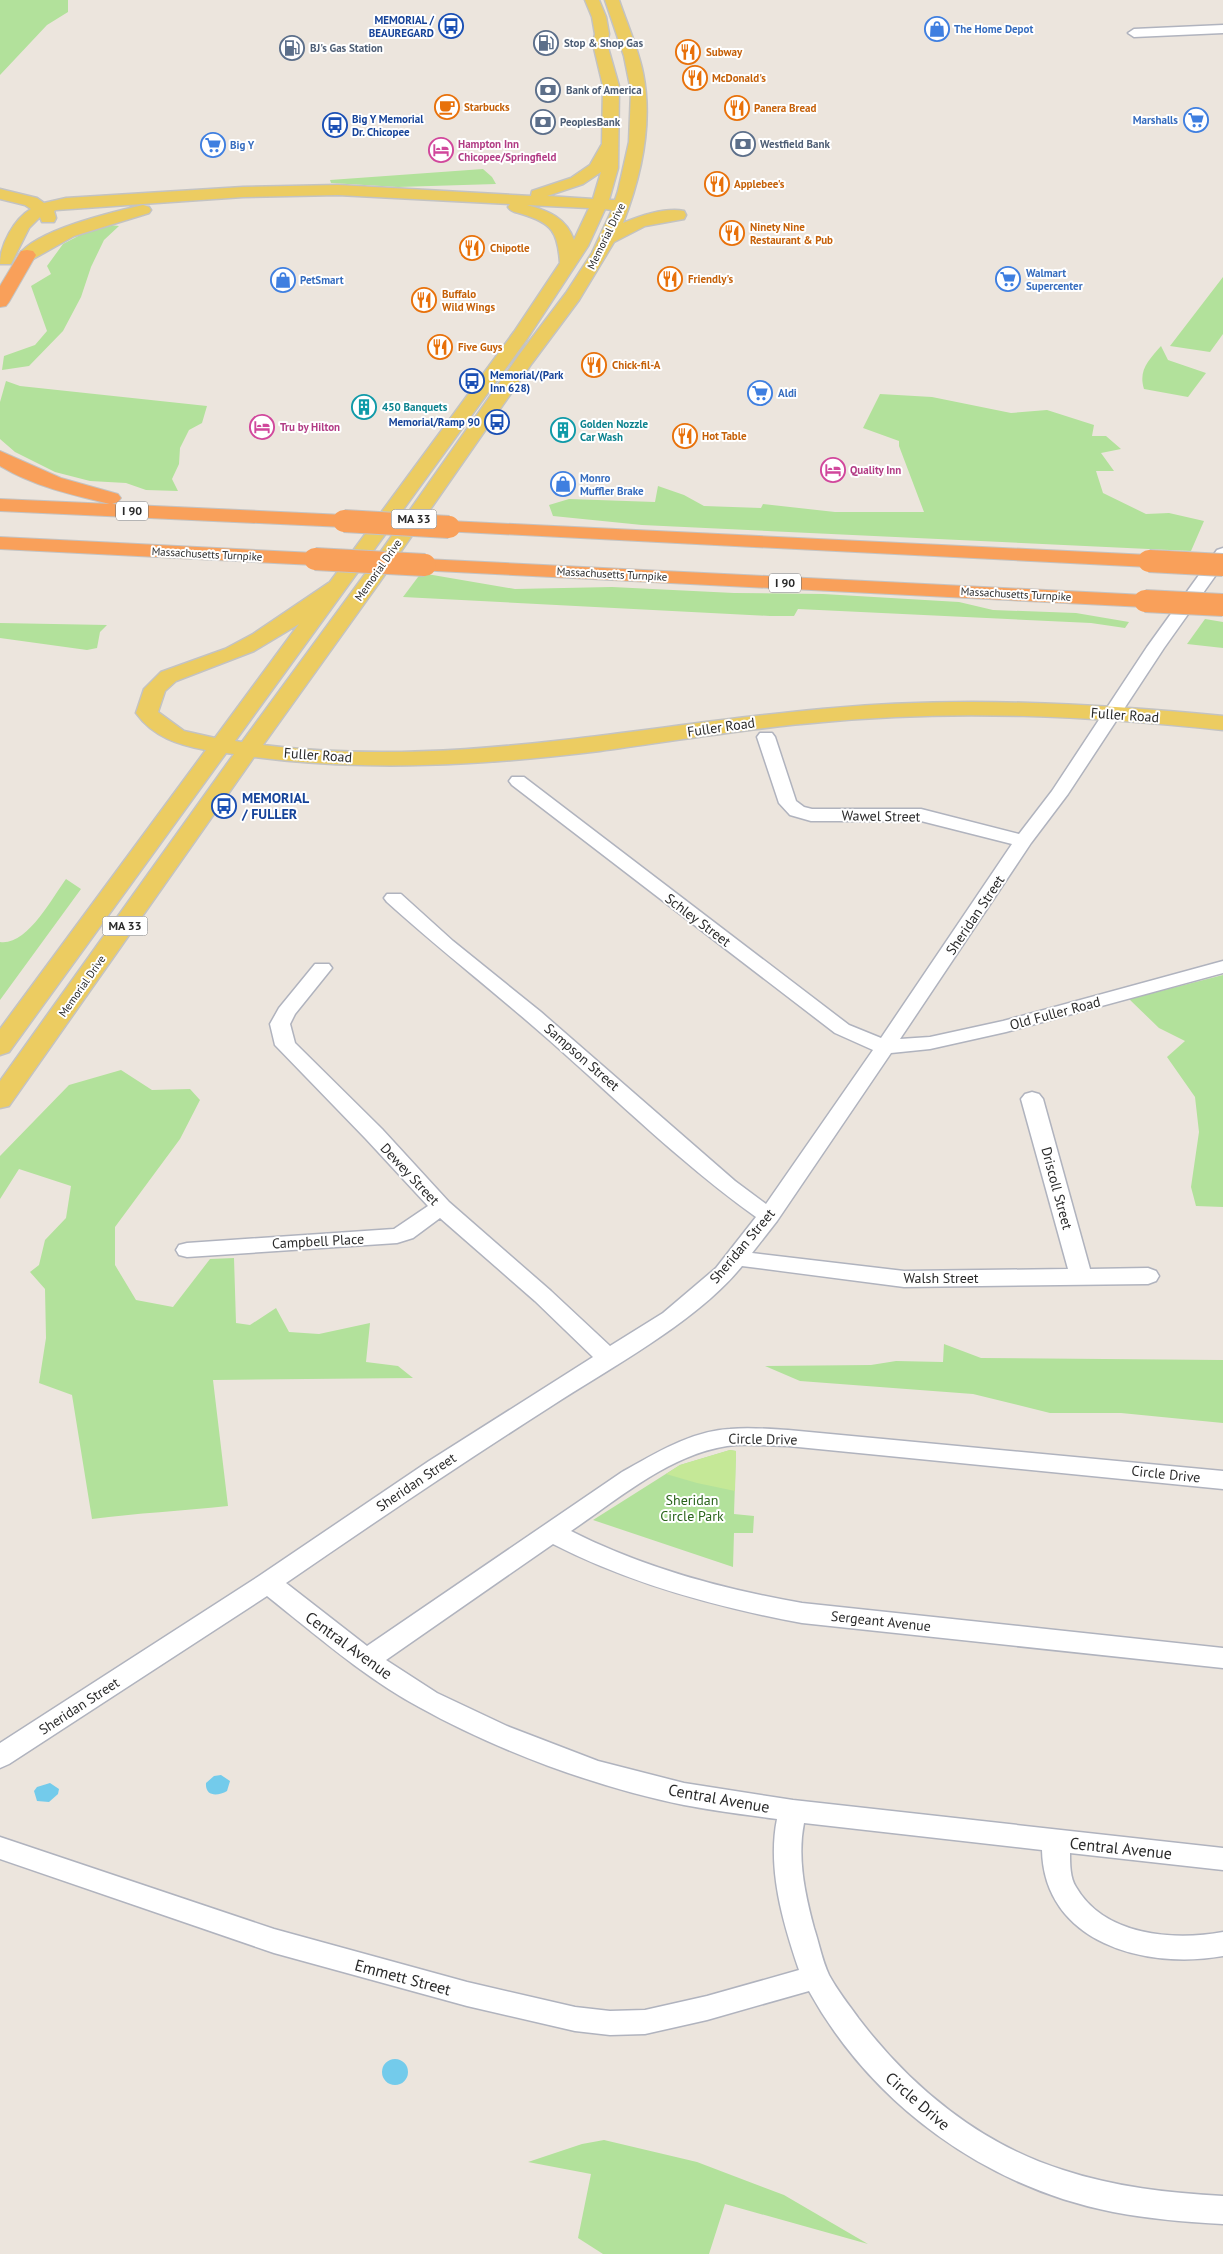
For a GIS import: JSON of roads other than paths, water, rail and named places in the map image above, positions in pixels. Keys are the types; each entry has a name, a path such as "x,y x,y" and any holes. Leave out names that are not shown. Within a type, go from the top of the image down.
{"highway":[{"path":"0,302 26,255"},
{"path":"0,457 32,474 67,487 112,498 264,517"},
{"name":"I 90","path":"0,505 1223,565"},
{"name":"Massachusetts Turnpike","path":"0,543 1223,605"}],"main road":[{"name":"Memorial Drive","path":"0,1100 219,792 247,749 353,605 580,246 598,206 610,168 611,86 600,44 602,31 592,0"},
{"name":"Memorial Drive","path":"0,1047 220,745 500,373 580,285 621,208 637,136 638,99 636,76 612,0"},
{"path":"602,31 623,30"},
{"path":"488,197 540,194 577,181 596,168 611,143"},
{"path":"605,241 623,228 641,220 679,212 647,198 630,173"},
{"path":"2,264 24,221 42,208 87,201 300,190 376,191 488,197 621,208"},
{"path":"0,194 30,201 48,214 47,220 26,255"},
{"path":"26,255 48,240 77,228 150,208 191,202 322,195 400,197 505,204 598,206"},
{"path":"505,204 549,219 563,230 568,241 568,264"},
{"path":"0,237 3,240 2,264"},
{"name":"Fuller Road","path":"339,585 284,626 232,653 177,672 159,684 150,698 147,713 157,726 178,737 247,749 359,758 456,757 598,744 761,722 883,711 1015,709 1112,713 1223,723"}],"street":[{"path":"1134,33 1223,29"},
{"name":"Sheridan Street","path":"0,1757 268,1583 446,1462 671,1318 705,1290 736,1258 769,1216 974,918 1023,841 1059,794 1112,713 1223,553"},
{"name":"Wawel Street","path":"766,738 788,803 797,811 811,815 920,815 1023,841"},
{"name":"Schley Street","path":"518,781 842,1029 884,1047"},
{"name":"Sampson Street","path":"394,898 542,1022 727,1186 769,1216"},
{"name":"Old Fuller Road","path":"884,1047 945,1040 1223,967"},
{"name":"Dewey Street","path":"322,968 286,1012 280,1024 285,1045 374,1134 441,1207 543,1296 608,1358"},
{"name":"Driscoll Street","path":"1032,1099 1081,1276"},
{"name":"Campbell Place","path":"187,1250 397,1236 405,1233 441,1207"},
{"name":"Walsh Street","path":"736,1258 904,1279 1148,1276"},
{"name":"Circle Drive","path":"366,1660 631,1478 700,1443 729,1437 788,1438 1223,1480"},
{"name":"Sergeant Avenue","path":"551,1532 588,1552 685,1586 748,1604 802,1613 1223,1658"},
{"name":"Central Avenue","path":"268,1583 366,1660 428,1700 498,1733 594,1772 684,1794 793,1811 1223,1859"},
{"name":"Circle Drive","path":"793,1811 788,1838 790,1868 797,1918 816,1977 858,2041 893,2081 946,2125 989,2153 1027,2172 1067,2187 1106,2198 1185,2210 1223,2210"},
{"path":"1056,1841 1057,1868 1066,1896 1091,1921 1124,1938 1160,1946 1192,1948 1223,1944"},
{"name":"Emmett Street","path":"0,1848 274,1941 467,1994 575,2019 610,2023 645,2022 707,2008 816,1977"}],"water":[{"path":"221,1775 230,1781 227,1791 220,1794 210,1793 206,1788 206,1783 214,1776"},
{"path":"50,1783 59,1789 58,1794 49,1802 37,1801 34,1791 37,1787"},
{"path":"395,2059 404,2063 408,2072 404,2081 395,2085 386,2081 382,2072 386,2063"}],"place":[{"name":"MEMORIAL / BEAUREGARD","path":"451,26"},
{"name":"The Home Depot","path":"937,29"},
{"name":"Stop & Shop Gas","path":"546,43"},
{"name":"BJ's Gas Station","path":"292,48"},
{"name":"Subway","path":"688,52"},
{"name":"McDonald's","path":"695,78"},
{"name":"Bank of America","path":"548,90"},
{"name":"Starbucks","path":"447,107"},
{"name":"Panera Bread","path":"737,108"},
{"name":"Marshalls","path":"1196,120"},
{"name":"PeoplesBank","path":"543,122"},
{"name":"Big Y Memorial Dr. Chicopee","path":"335,125"},
{"name":"Westfield Bank","path":"743,144"},
{"name":"Big Y","path":"213,145"},
{"name":"Hampton Inn Chicopee/Springfield","path":"441,150"},
{"name":"Applebee's","path":"717,184"},
{"name":"Ninety Nine Restaurant & Pub","path":"732,233"},
{"name":"Chipotle","path":"472,248"},
{"name":"Friendly's","path":"670,279"},
{"name":"Walmart Supercenter","path":"1008,279"},
{"name":"PetSmart","path":"283,280"},
{"name":"Buffalo Wild Wings","path":"424,300"},
{"name":"Five Guys","path":"440,347"},
{"name":"Chick-fil-A","path":"594,365"},
{"name":"Memorial/(Park Inn 628)","path":"472,381"},
{"name":"Aldi","path":"760,393"},
{"name":"450 Banquets","path":"364,407"},
{"name":"Memorial/Ramp 90","path":"497,422"},
{"name":"Tru by Hilton","path":"262,427"},
{"name":"Golden Nozzle Car Wash","path":"563,430"},
{"name":"Hot Table","path":"685,436"},
{"name":"Quality Inn","path":"833,470"},
{"name":"Monro Muffler Brake","path":"563,484"},
{"name":"MEMORIAL / FULLER","path":"224,806"}],"park label":[{"name":"Sheridan Circle Park","path":"692,1508"}]}
